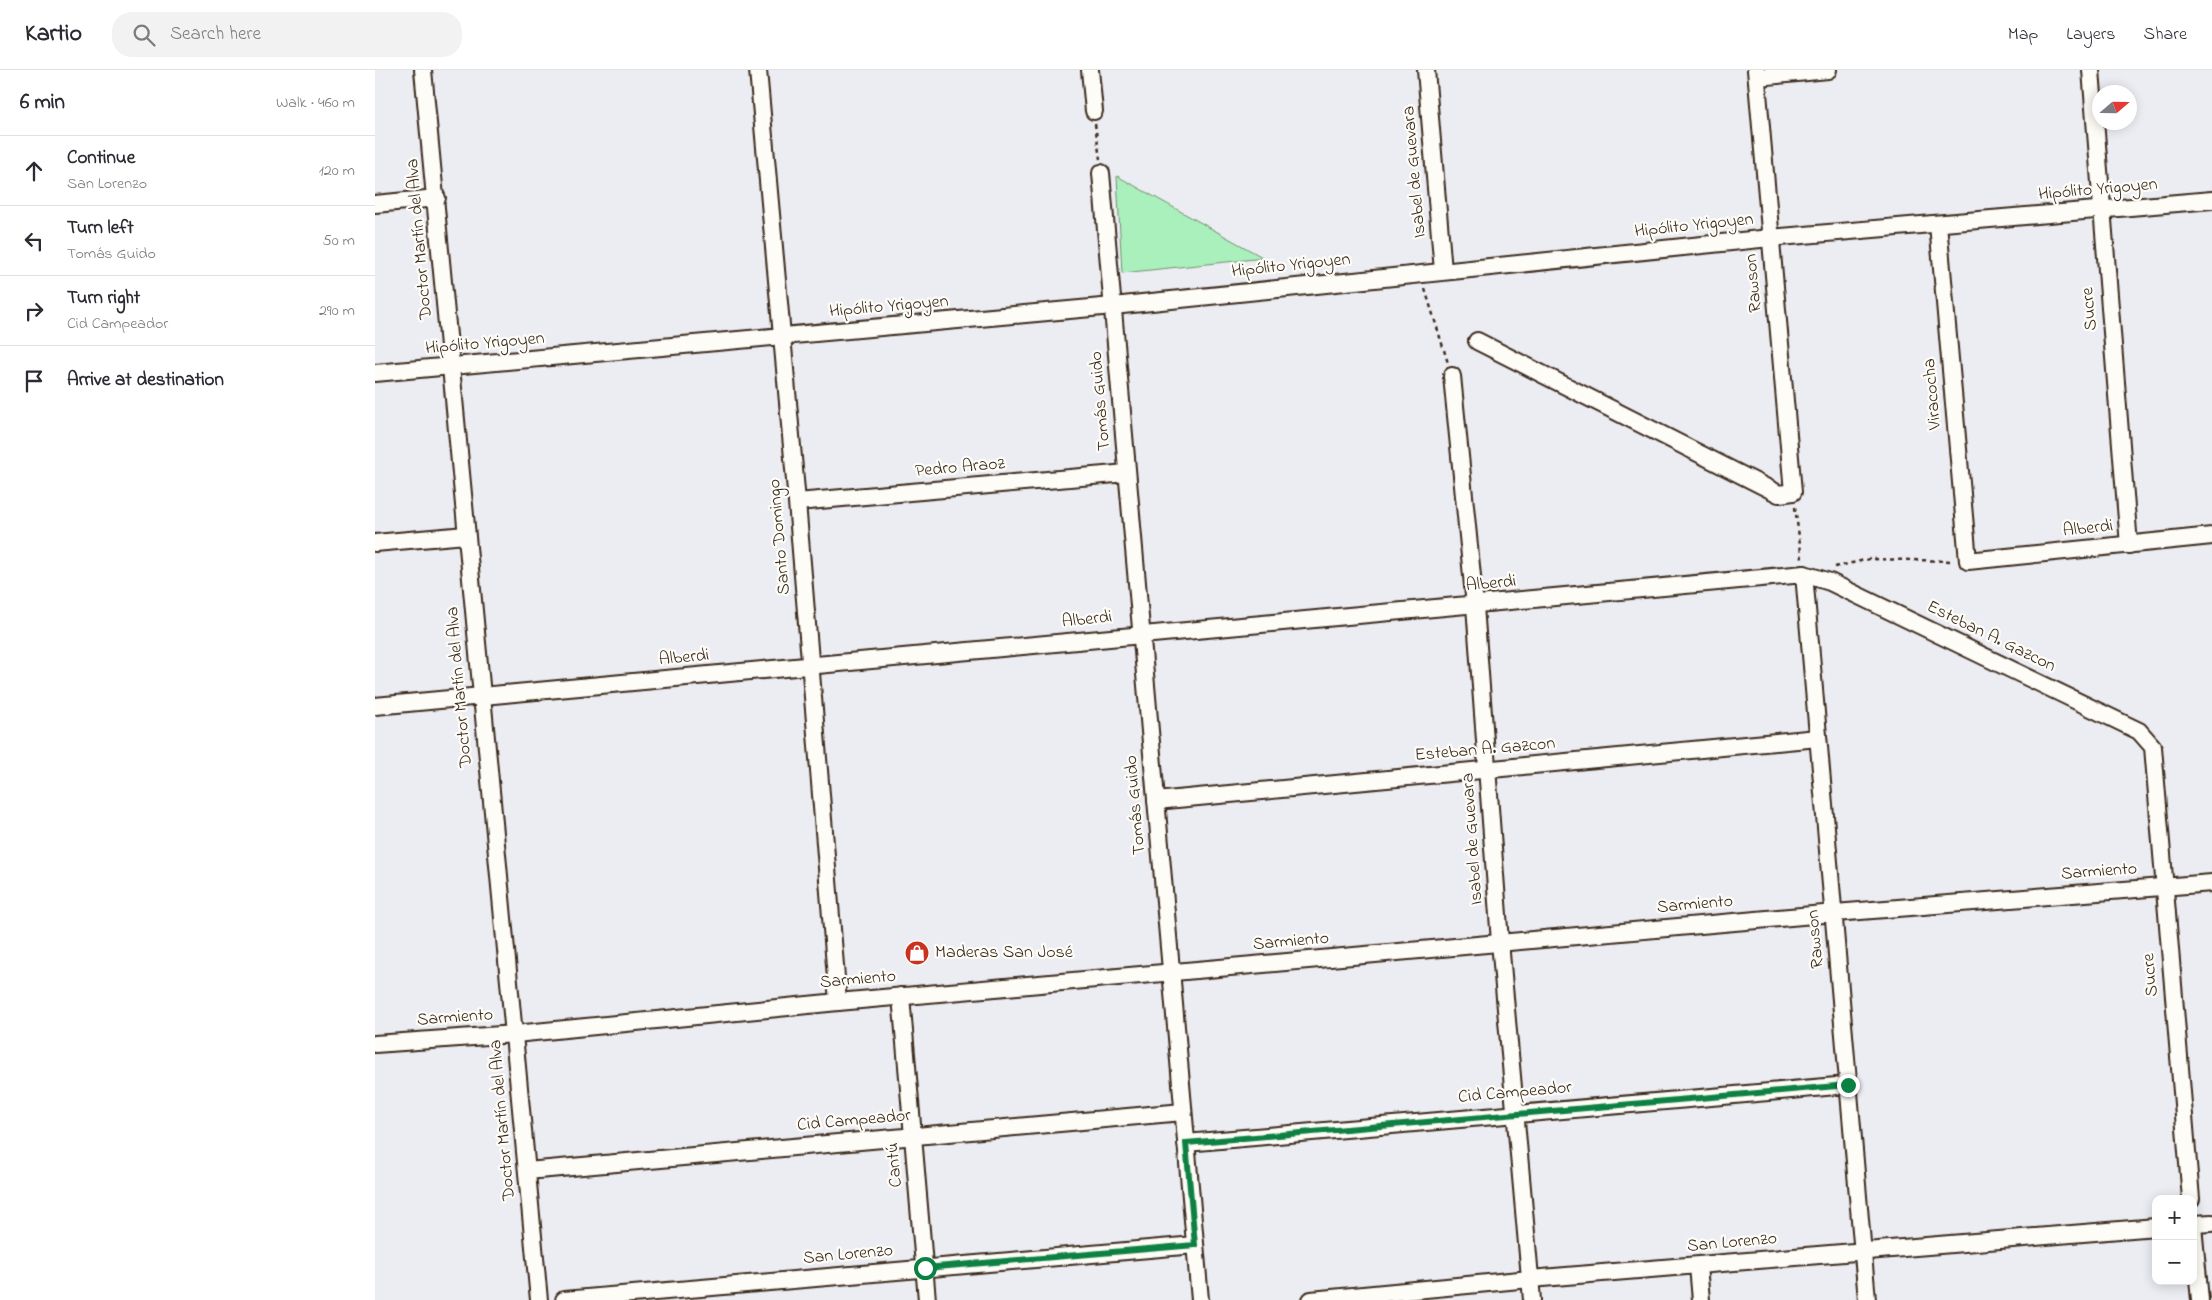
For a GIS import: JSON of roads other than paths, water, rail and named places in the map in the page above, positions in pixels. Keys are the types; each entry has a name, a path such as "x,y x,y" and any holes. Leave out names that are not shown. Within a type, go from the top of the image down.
{"street":[{"name":"Doctor Martín del Alva","path":"423,70 437,198 466,535 539,1300"},
{"name":"Santo Domingo","path":"758,70 797,502 838,1002"},
{"path":"1090,70 1094,110"},
{"name":"Isabel de Guevara","path":"1426,70 1443,271"},
{"path":"1757,73 1828,70"},
{"name":"Sucre","path":"2091,70 2129,545"},
{"name":"Rawson","path":"1477,341 1779,494 1793,492 1757,73"},
{"name":"Tomás Guido","path":"1101,173 1200,1300"},
{"path":"375,204 437,198"},
{"name":"Hipólito Yrigoyen","path":"375,374 1113,306 1770,238 2212,200"},
{"name":"Viracocha","path":"1938,224 1967,561"},
{"name":"Isabel de Guevara","path":"1452,376 1475,606 1500,942 1532,1300"},
{"name":"Pedro Araoz","path":"797,502 1127,473"},
{"path":"375,543 466,535"},
{"name":"Alberdi","path":"1967,561 2212,536"},
{"name":"Rawson","path":"1803,574 1835,913 1867,1300"},
{"name":"Alberdi","path":"375,706 811,668 1141,635 1475,606 1803,574"},
{"name":"Esteban A. Gazcon","path":"1803,574 1830,582 2139,731 2153,747"},
{"name":"Esteban A. Gazcon","path":"1156,801 1818,738"},
{"name":"Sucre","path":"2153,747 2191,1195"},
{"name":"Sarmiento","path":"375,1044 515,1034 901,996 1500,942 2212,883"},
{"name":"Cantú","path":"901,996 927,1300"},
{"name":"Cid Campeador","path":"1186,1143 1848,1085"},
{"name":"Cid Campeador","path":"527,1170 1183,1112"},
{"path":"2197,1225 2212,1223"},
{"name":"San Lorenzo","path":"1311,1300 1530,1279 2152,1227"},
{"path":"2194,1240 2200,1300"},
{"name":"San Lorenzo","path":"564,1300 1195,1245"},
{"path":"1698,1266 1701,1300"}],"place":[{"name":"Maderas San José","path":"917,953"}]}
